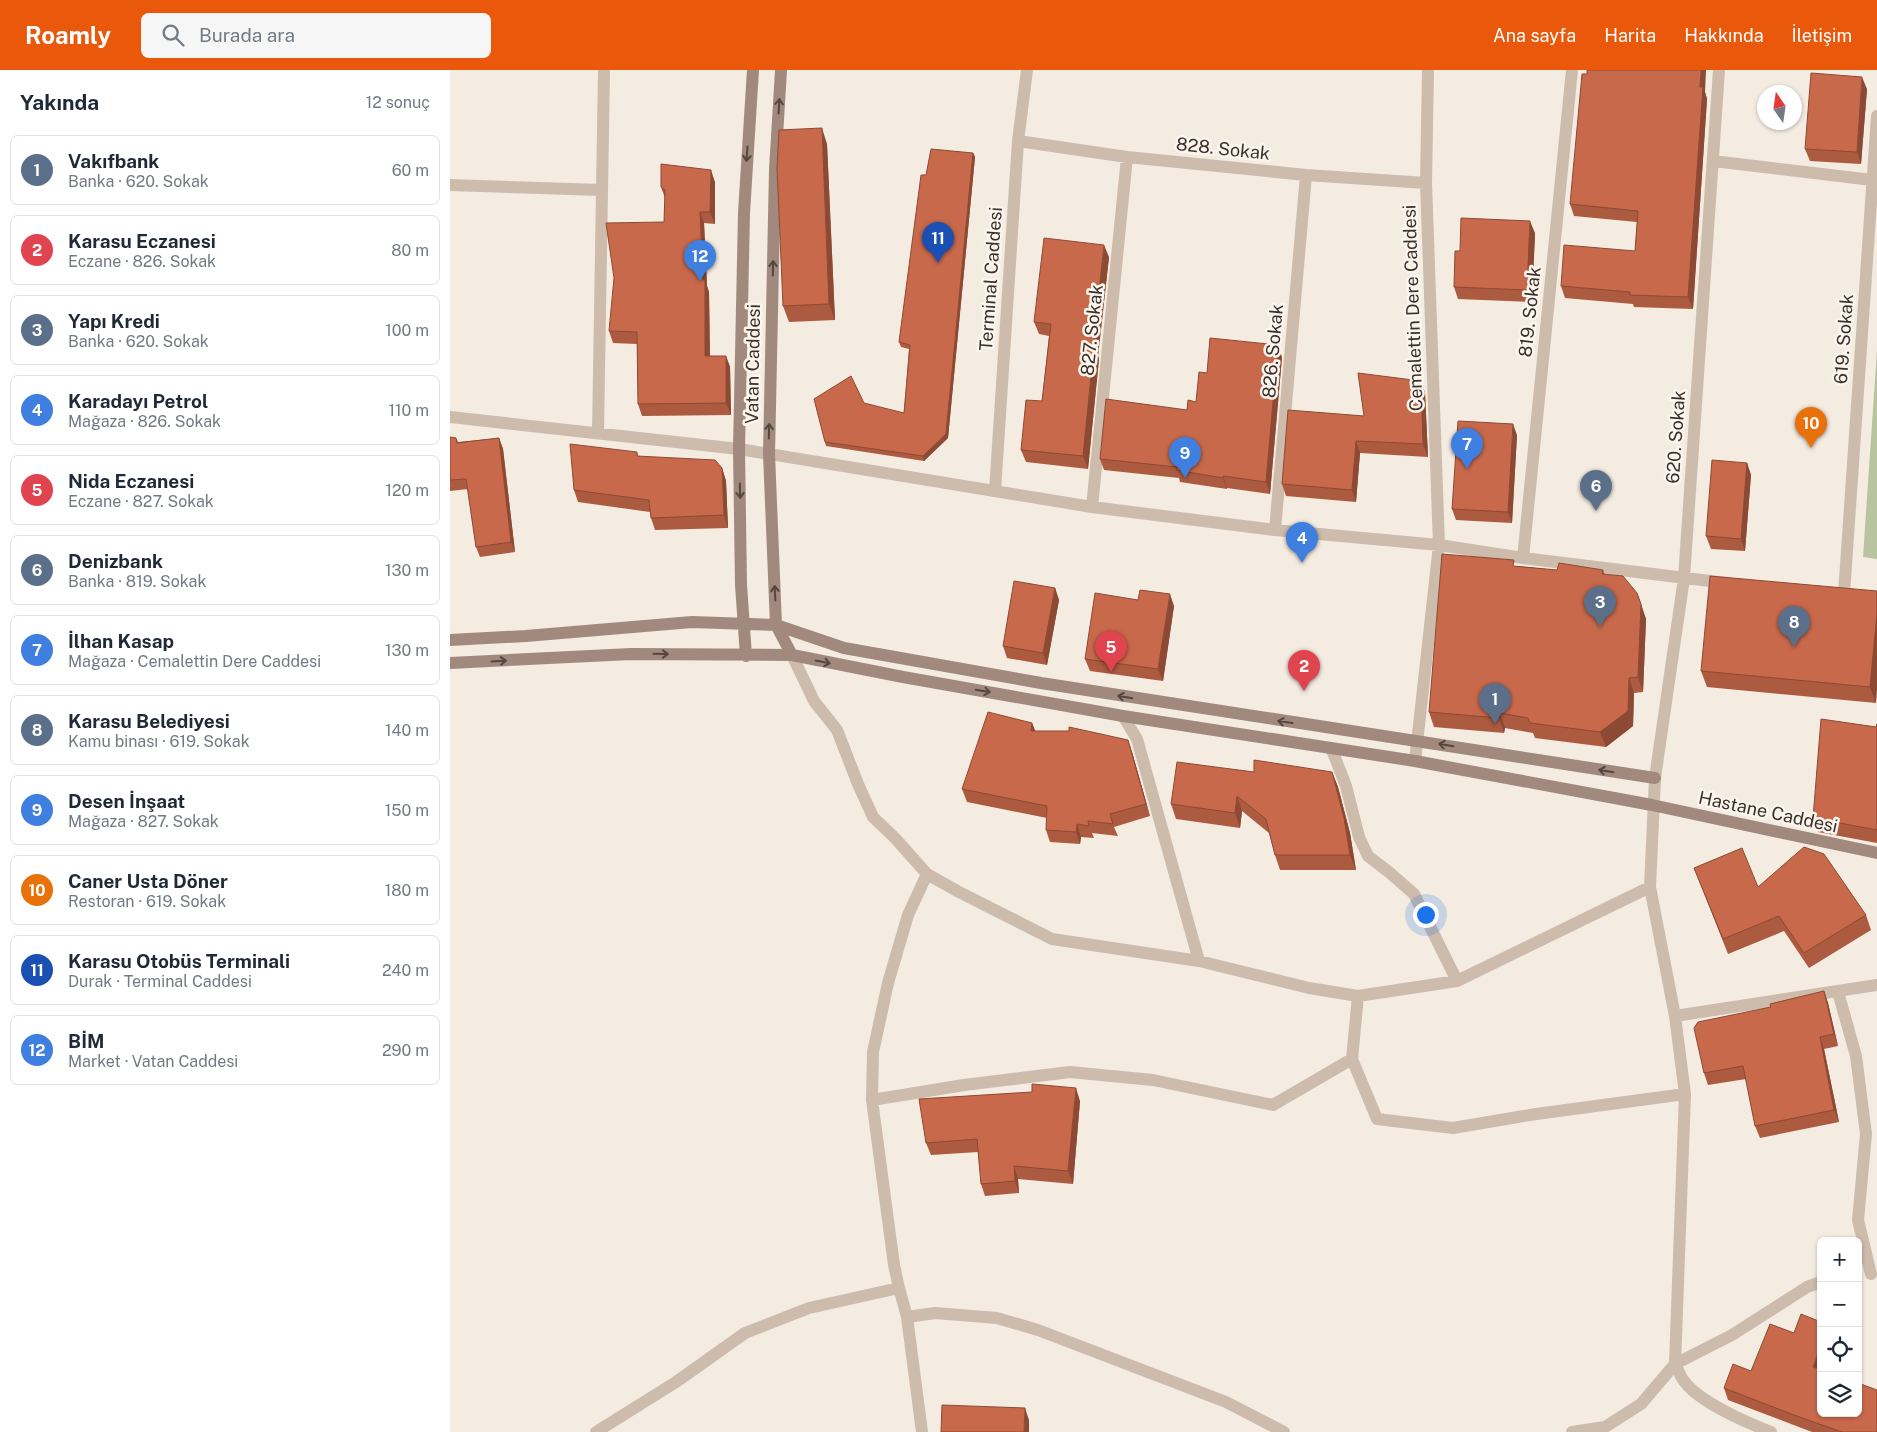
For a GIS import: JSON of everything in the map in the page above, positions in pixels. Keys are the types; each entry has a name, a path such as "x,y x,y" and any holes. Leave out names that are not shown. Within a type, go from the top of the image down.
{"main road":[{"name":"Vatan Caddesi","path":"746,656 742,585 739,449 744,213 753,70"},
{"name":"Vatan Caddesi","path":"781,70 775,170 769,454 776,625 792,656"},
{"path":"450,640 692,622 776,625 844,648 1013,678 1245,716 1655,778"},
{"name":"Hastane Caddesi","path":"450,663 631,654 792,656 1123,716 1332,750 1415,761 1652,805 1877,853"}],"street":[{"path":"598,434 604,70"},
{"name":"Terminal Caddesi","path":"995,491 1018,141 1027,70"},
{"name":"Cemalettin Dere Caddesi","path":"1415,761 1439,545 1426,183 1428,70"},
{"name":"819. Sokak","path":"1523,558 1572,70"},
{"name":"620. Sokak","path":"1675,1364 1685,1094 1675,1016 1650,887 1652,805 1684,578 1719,70"},
{"name":"619. Sokak","path":"1844,594 1877,116"},
{"name":"828. Sokak","path":"1018,141 1127,157 1306,175 1426,183"},
{"name":"827. Sokak","path":"1092,506 1127,157"},
{"path":"1712,161 1872,180"},
{"name":"826. Sokak","path":"1275,530 1306,175"},
{"path":"450,185 602,190"},
{"path":"450,417 739,449 1092,506 1275,530 1439,545 1523,558 1740,584"},
{"path":"792,656 814,701 837,730 873,817 928,874 1052,939 1199,960 1309,988 1358,996 1458,981 1650,887"},
{"path":"1123,716 1140,749 1199,960"},
{"path":"1332,750 1346,786 1359,837 1368,856 1414,894 1458,981"},
{"path":"922,1432 907,1317 894,1265 872,1100 873,1052 888,983 908,915 928,874"},
{"path":"1675,1016 1877,985"},
{"path":"1838,992 1856,1056 1871,1134 1858,1220 1869,1274"},
{"path":"1358,996 1352,1059 1377,1119 1453,1128 1536,1114 1685,1094"},
{"path":"872,1100 964,1085 1070,1072 1153,1080 1273,1105 1352,1059"},
{"path":"1572,1432 1605,1427 1641,1404 1675,1364 1732,1335 1808,1287 1817,1284"},
{"path":"596,1432 676,1382 745,1333 809,1308 899,1288"},
{"path":"907,1317 935,1313 997,1318 1038,1330 1226,1402 1284,1432"},
{"path":"1675,1364 1685,1382 1700,1395 1745,1422 1771,1432"}],"green space":[{"path":"1877,350 1877,559 1863,557"}],"building":[{"path":"1587,70 1701,70 1700,87 1703,87 1688,297 1630,295 1630,292 1561,286 1564,245 1635,251 1638,211 1570,204 1582,74 1587,74"},
{"path":"1811,73 1862,77 1857,152 1805,149"},
{"path":"822,128 829,304 783,306 777,168 779,130"},
{"path":"931,149 973,153 946,434 923,456 825,442 814,399 851,376 864,403 904,413 910,345 899,342 921,175 926,175"},
{"path":"661,164 711,170 710,212 700,212 703,280 705,280 705,356 726,356 726,403 638,404 637,332 609,331 614,278 606,223 664,222 665,190 661,187"},
{"path":"1461,218 1530,221 1527,290 1454,287 1455,251 1460,251"},
{"path":"1044,238 1104,245 1083,456 1021,450 1026,400 1042,401 1051,324 1034,322"},
{"path":"1210,338 1278,345 1266,482 1223,476 1223,478 1176,470 1177,467 1100,459 1106,399 1187,410 1188,400 1196,402 1199,372 1207,373"},
{"path":"1358,373 1421,381 1423,444 1356,441 1352,490 1282,484 1288,410 1364,416"},
{"path":"1458,421 1513,424 1508,512 1452,509"},
{"path":"450,437 456,438 457,443 499,438 511,542 476,547 466,479 450,480"},
{"path":"570,444 637,452 637,456 715,460 722,468 724,515 651,518 649,500 574,490"},
{"path":"1712,460 1747,463 1741,539 1706,536"},
{"path":"1442,554 1514,560 1513,566 1557,570 1559,563 1603,570 1602,574 1623,576 1637,593 1641,604 1638,677 1629,678 1628,711 1600,732 1530,723 1528,718 1500,713 1499,718 1429,712"},
{"path":"1710,576 1877,591 1877,613 1870,687 1701,671"},
{"path":"1014,581 1055,588 1043,653 1003,646"},
{"path":"1140,590 1170,594 1158,669 1085,659 1095,593 1138,600"},
{"path":"988,712 1032,723 1031,731 1069,731 1069,727 1128,740 1146,804 1110,814 1113,824 1088,821 1089,826 1077,824 1076,832 1046,830 1047,806 962,789"},
{"path":"1821,719 1876,727 1877,724 1877,830 1813,818"},
{"path":"1254,760 1332,772 1344,818 1350,855 1275,855 1266,819 1237,796 1235,813 1171,804 1177,762 1254,772"},
{"path":"1804,847 1824,854 1866,915 1804,953 1779,916 1723,939 1694,868 1742,848 1758,887"},
{"path":"1824,991 1834,1034 1820,1037 1834,1110 1755,1126 1743,1066 1704,1073 1694,1028 1698,1022 1771,1007 1770,1004"},
{"path":"1032,1084 1076,1088 1068,1171 1014,1166 1015,1181 981,1184 977,1139 926,1143 919,1099 1032,1092"},
{"path":"1801,1314 1817,1320 1817,1357 1813,1367 1817,1368 1817,1417 1862,1417 1862,1384 1877,1390 1877,1432 1842,1432 1724,1388 1733,1364 1751,1371 1770,1324 1794,1333"},
{"path":"942,1405 1025,1408 1024,1432 941,1432"}],"place":[{"name":"Karasu Otobüs Terminali","path":"938,263"},
{"name":"BİM","path":"700,281"},
{"name":"Caner Usta Döner","path":"1811,448"},
{"name":"İlhan Kasap","path":"1467,469"},
{"name":"Desen İnşaat","path":"1185,478"},
{"name":"Denizbank","path":"1596,511"},
{"name":"Karadayı Petrol","path":"1302,563"},
{"name":"Yapı Kredi","path":"1600,627"},
{"name":"Karasu Belediyesi","path":"1794,647"},
{"name":"Nida Eczanesi","path":"1111,672"},
{"name":"Karasu Eczanesi","path":"1304,691"},
{"name":"Vakıfbank","path":"1495,724"}]}
